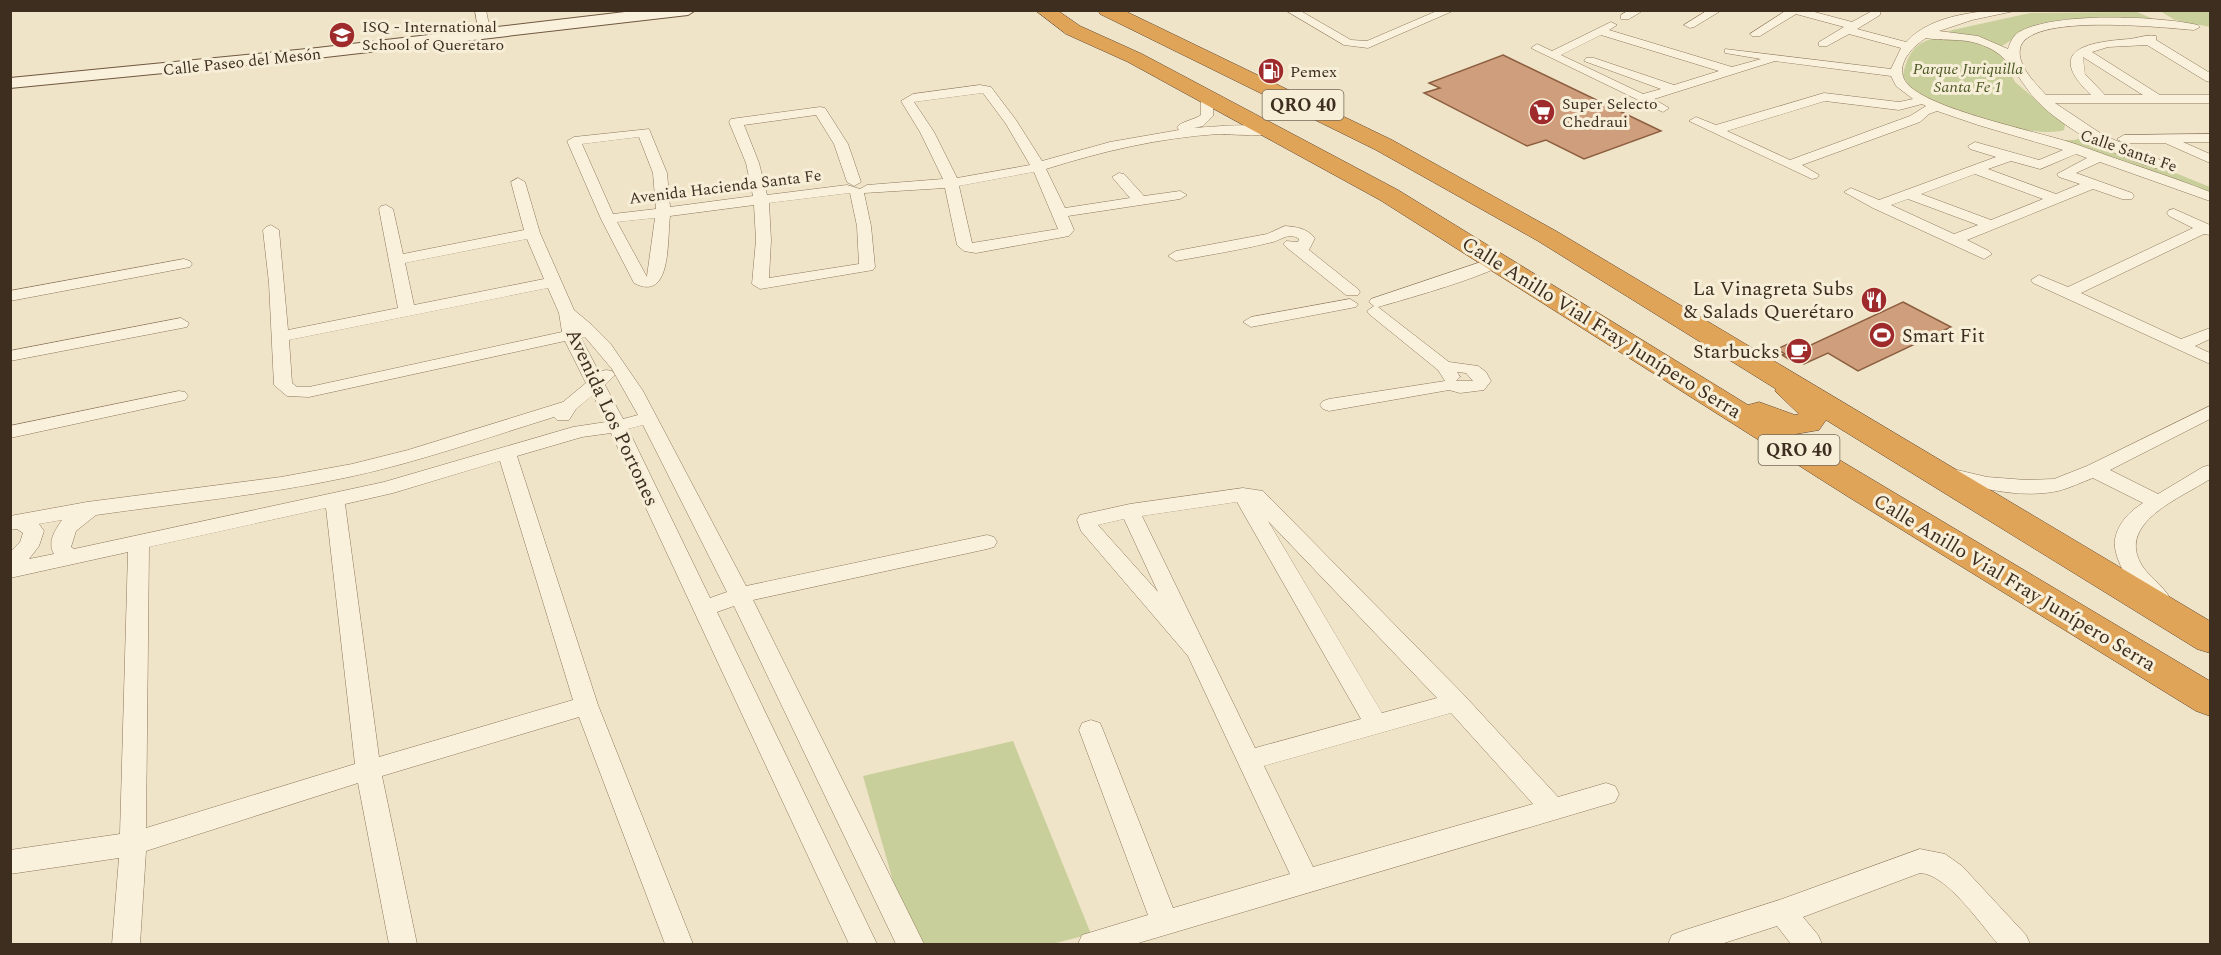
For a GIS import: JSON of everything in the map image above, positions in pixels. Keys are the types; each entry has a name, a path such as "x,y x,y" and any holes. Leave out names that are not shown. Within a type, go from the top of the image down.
{"highway":[{"path":"1031,10 1073,30"},
{"name":"Calle Anillo Vial Fray Junípero Serra","path":"1044,10 1073,30 1135,58 1389,195 1499,261 1859,488 2211,700"},
{"name":"QRO 40","path":"1108,11 1363,135 1547,236 2198,631"},
{"path":"1135,58 1124,49 1090,31 1086,24 1100,20 1114,21 1199,63 1221,66"},
{"path":"1618,336 1652,348 1748,407 1781,423 1804,425 1812,420 1815,414 1806,402 1722,350 1674,315"}],"main road":[{"name":"Calle Paseo del Mesón","path":"485,32 642,10"},
{"name":"Calle Paseo del Mesón","path":"10,81 688,10"}],"street":[{"path":"480,10 485,32"},
{"path":"1290,10 1358,51 1450,10"},
{"path":"1625,17 1639,10"},
{"path":"1690,25 1717,10"},
{"path":"1814,10 1908,46"},
{"path":"1943,10 1962,19"},
{"path":"1922,106 1899,83 1895,73 1902,54 1908,46 1920,36 1962,19 2014,10"},
{"path":"1756,34 1791,11 1854,26"},
{"path":"2012,58 2015,43 2025,33 2066,24 2124,22 2200,28 2169,20 2154,12"},
{"path":"1823,44 1876,13"},
{"path":"1556,53 1606,27 1731,71"},
{"path":"1920,36 1944,35 1969,38 2003,50 2012,58"},
{"path":"2102,99 2085,83 2075,62 2082,51 2107,44 2150,40 2211,78"},
{"path":"1708,62 1731,47 1778,57 1895,73"},
{"path":"1537,48 1672,88"},
{"path":"2082,51 2157,99"},
{"path":"1556,53 1664,108"},
{"path":"1642,98 1778,57"},
{"name":"Calle Santa Fe","path":"2012,58 2021,74 2042,99 2082,127 2139,156 2211,184"},
{"path":"2075,62 2107,66"},
{"path":"985,89 1007,115 1038,163 1060,213 1066,230 1064,233 969,248 965,245 951,180 908,99 985,89"},
{"path":"1207,97 1208,113 1202,121 1215,129"},
{"path":"1715,130 1824,97 1922,106"},
{"path":"2042,99 2211,99"},
{"path":"1789,165 1915,119 1922,106"},
{"name":"Calle Santa Fe","path":"1922,106 1938,106 2099,157 2211,196"},
{"path":"820,111 841,144 858,187 867,267 760,284 765,239 762,200 752,156 736,122 820,111"},
{"name":"Avenida Hacienda Santa Fe","path":"608,219 858,187 951,180 1022,171 1038,163 1139,139 1202,121"},
{"path":"1696,122 1812,175"},
{"name":"Calle Santa Fe","path":"2037,137 2070,137 2081,131 2082,127"},
{"name":"Avenida Hacienda Santa Fe","path":"1139,139 1215,129 1270,131"},
{"path":"644,132 660,173 663,211 655,278 648,284 640,280 608,219 574,141 644,132"},
{"path":"2124,139 2211,138"},
{"path":"2163,139 2211,159"},
{"path":"1975,146 2040,165 2077,150"},
{"path":"1878,205 2008,157"},
{"path":"2099,157 2064,173 2091,185 2127,196"},
{"path":"1974,169 2057,199"},
{"path":"1119,177 1140,201"},
{"path":"271,230 283,385 293,392 309,392 576,326 553,282 532,233 518,182"},
{"path":"1954,240 2091,185"},
{"path":"1851,192 1984,254"},
{"path":"1908,194 1991,225"},
{"path":"1060,213 1180,195"},
{"path":"386,209 407,311"},
{"path":"2174,213 2208,229"},
{"path":"2069,293 2208,229"},
{"path":"395,260 532,233"},
{"path":"1176,256 1271,238 1288,242 1301,250 1351,298"},
{"path":"1251,322 1351,298 1378,301 1481,269 1499,261"},
{"path":"10,296 184,264"},
{"path":"2039,280 2211,359"},
{"path":"280,337 553,282"},
{"path":"1378,301 1445,367 1452,380 1450,386"},
{"path":"10,356 181,323"},
{"name":"Avenida Los Portones","path":"576,326 620,367 741,595 903,942"},
{"name":"Avenida Los Portones","path":"576,326 596,383 863,945"},
{"path":"2182,345 2211,333"},
{"path":"580,430 566,424 564,412 596,383 620,367"},
{"path":"1329,405 1450,386 1479,387 1482,381 1480,374 1475,370 1465,367 1445,367"},
{"path":"10,432 179,396"},
{"path":"16,522 132,501 248,489 318,477 421,453 569,406"},
{"path":"1935,471 1987,483 2026,487 2056,485 2094,471 2211,412"},
{"path":"10,571 335,501 426,478 580,430 617,426 647,418"},
{"path":"421,453 419,465 426,478"},
{"path":"507,453 586,705 679,945"},
{"path":"386,488 393,473 388,462"},
{"path":"2094,471 2157,502"},
{"path":"2198,631 2143,583 2130,564 2124,545 2129,525 2157,502 2211,471"},
{"path":"1243,495 1376,724"},
{"path":"1196,650 1088,526 1087,520 1130,511 1243,495 1256,496 1456,702 1553,809"},
{"path":"335,501 368,770 403,945"},
{"path":"70,558 61,549 60,536 71,522 91,508"},
{"path":"1130,511 1307,882"},
{"path":"10,563 31,543 34,531 16,522"},
{"path":"703,609 741,595 987,542"},
{"path":"126,945 133,844 139,544"},
{"path":"1249,760 1456,702"},
{"path":"10,862 133,844 368,770 586,705"},
{"path":"1091,730 1165,923"},
{"path":"1092,945 1606,794"},
{"path":"1682,945 1782,912 1920,861 1935,862 1953,874 2016,945"},
{"path":"1782,912 1808,945"}],"green space":[{"path":"2160,11 2210,11 2210,27 2175,20"},
{"path":"2137,12 2158,21 2066,19 2037,24 2002,46 1948,31 2030,13"},
{"name":"Parque Juriquilla Santa Fe 1","path":"1936,38 1961,39 1986,45 2001,55 2015,82 2065,124 2064,130 2032,131 1990,122 1931,100 1909,86 1903,76 1909,56 1917,46"},
{"path":"2084,136 2210,187 2210,194 2059,140 2075,140"},
{"path":"1013,741 1091,934 1052,944 911,944 863,776"}],"building":[{"name":"Super Selecto Chedraui","path":"1503,55 1661,131 1584,159 1546,140 1527,146 1424,93 1440,88 1429,83"},
{"name":"Smart Fit","path":"1903,302 1951,327 1858,371 1828,353 1804,364 1795,363 1777,349 1797,340 1811,345"}],"place":[{"name":"ISQ - International School of Queretaro","path":"342,35"},
{"name":"Pemex","path":"1271,71"},
{"name":"Super Selecto Chedraui","path":"1542,112"},
{"name":"La Vinagreta Subs & Salads Querétaro","path":"1874,300"},
{"name":"Smart Fit","path":"1882,335"},
{"name":"Starbucks","path":"1799,351"}]}
